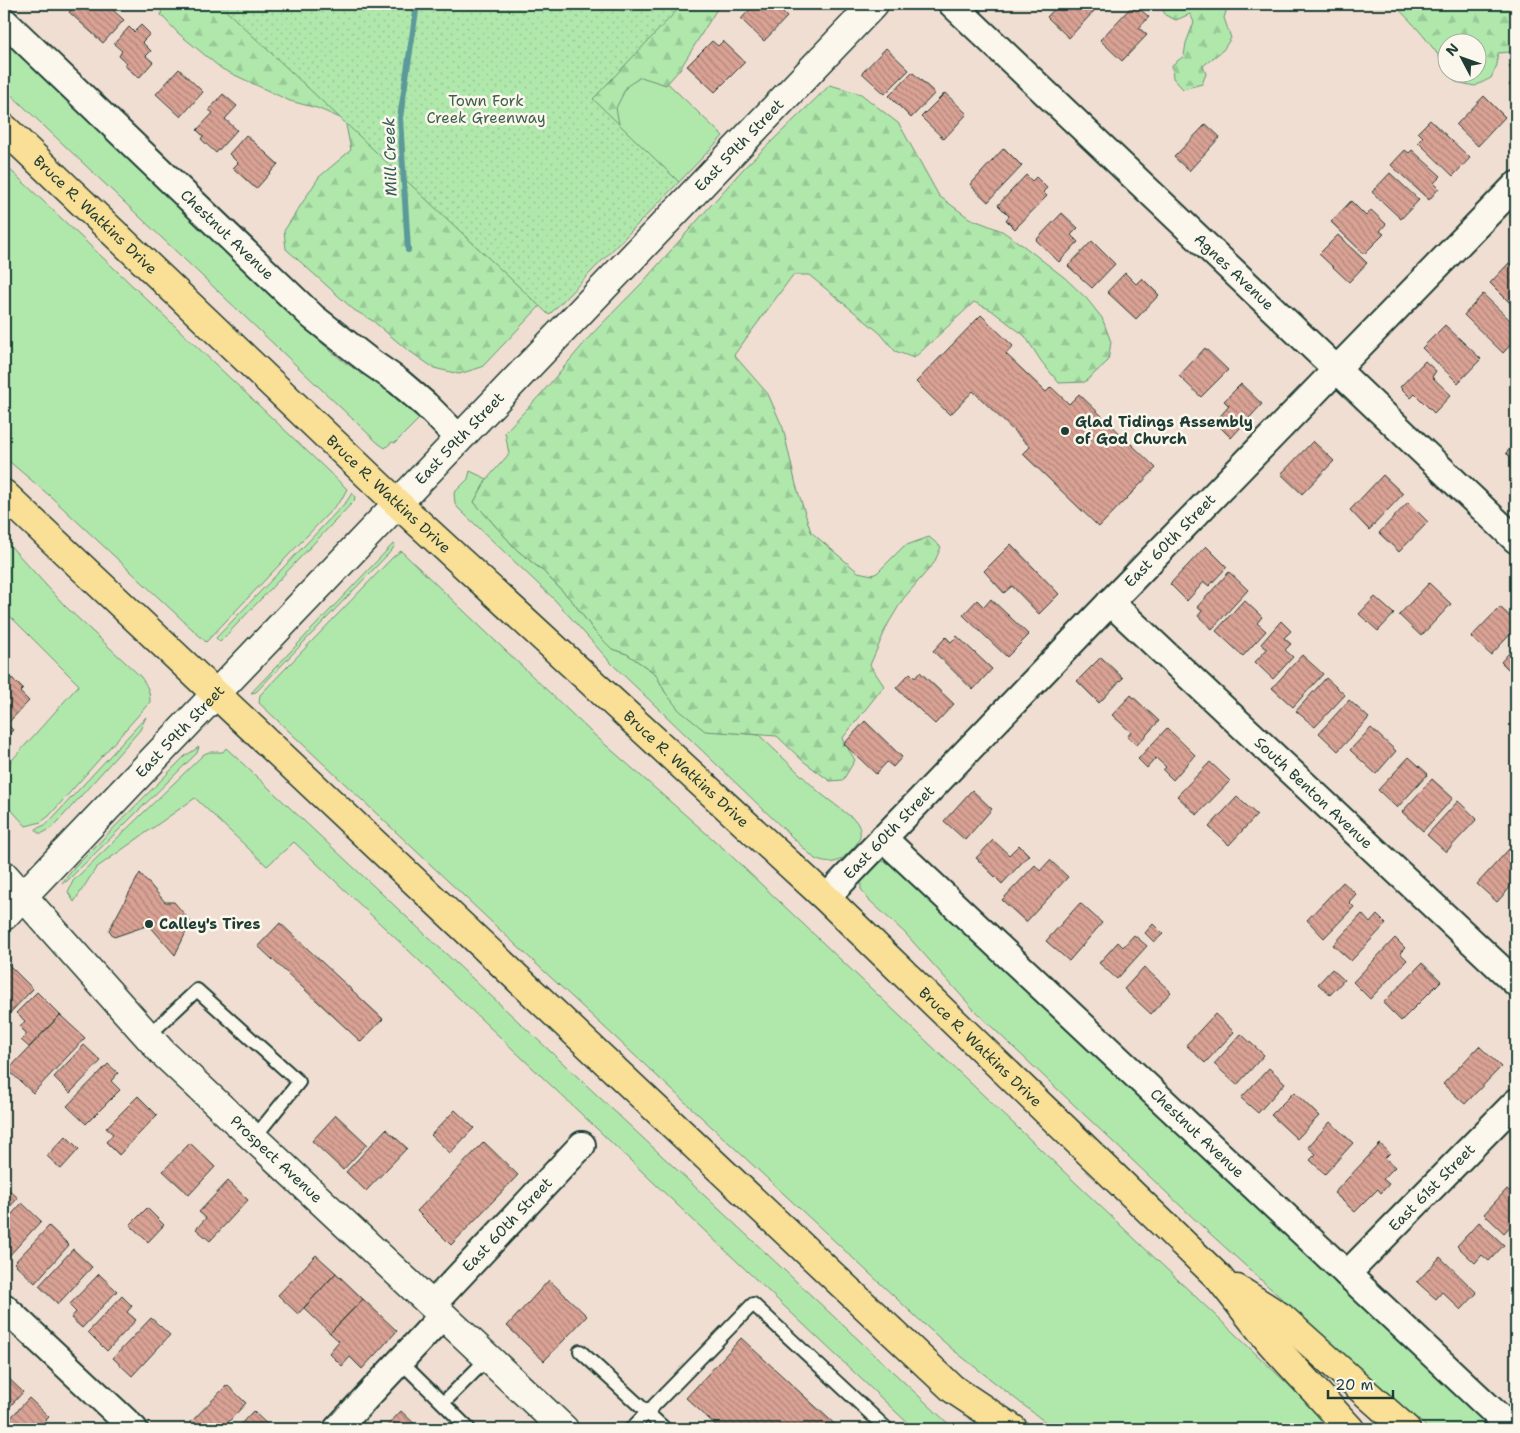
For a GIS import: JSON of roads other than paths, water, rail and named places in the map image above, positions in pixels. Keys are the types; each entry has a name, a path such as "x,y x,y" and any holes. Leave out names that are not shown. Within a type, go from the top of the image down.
{"highway":[{"name":"Bruce R. Watkins Drive","path":"4,128 397,503 826,898 1219,1278 1270,1343 1350,1429"},
{"path":"4,494 995,1429"},
{"path":"1219,1278 1280,1317 1406,1429"},
{"path":"953,1388 1013,1429"}],"street":[{"name":"East 59th Street","path":"4,916 874,4"},
{"name":"Agnes Avenue","path":"952,4 1516,540"},
{"name":"Chestnut Avenue","path":"4,21 313,317 398,381 426,405 459,438"},
{"name":"East 60th Street","path":"826,898 1110,602 1516,185"},
{"name":"South Benton Avenue","path":"1110,602 1516,983"},
{"name":"Chestnut Avenue","path":"883,838 1512,1429"},
{"name":"Prospect Avenue","path":"4,875 162,1052 564,1429"},
{"name":"East 61st Street","path":"1347,1274 1516,1102"},
{"name":"East 60th Street","path":"347,1426 400,1361 437,1310 582,1146"},
{"path":"4,1307 134,1429"}],"lane":[{"path":"148,1036 197,990 299,1082 254,1138"},
{"path":"631,1429 753,1304 887,1429"},
{"path":"580,1351 665,1429"},
{"path":"443,1403 488,1358"},
{"path":"400,1361 469,1429"}],"waterway":[{"name":"Mill Creek","path":"408,250 400,118 417,4"}],"place":[{"name":"Glad Tidings Assembly of God Church","path":"1065,431"},
{"name":"Calley's Tires","path":"149,924"}],"park label":[{"name":"Town Fork Creek Greenway","path":"486,110"}]}
